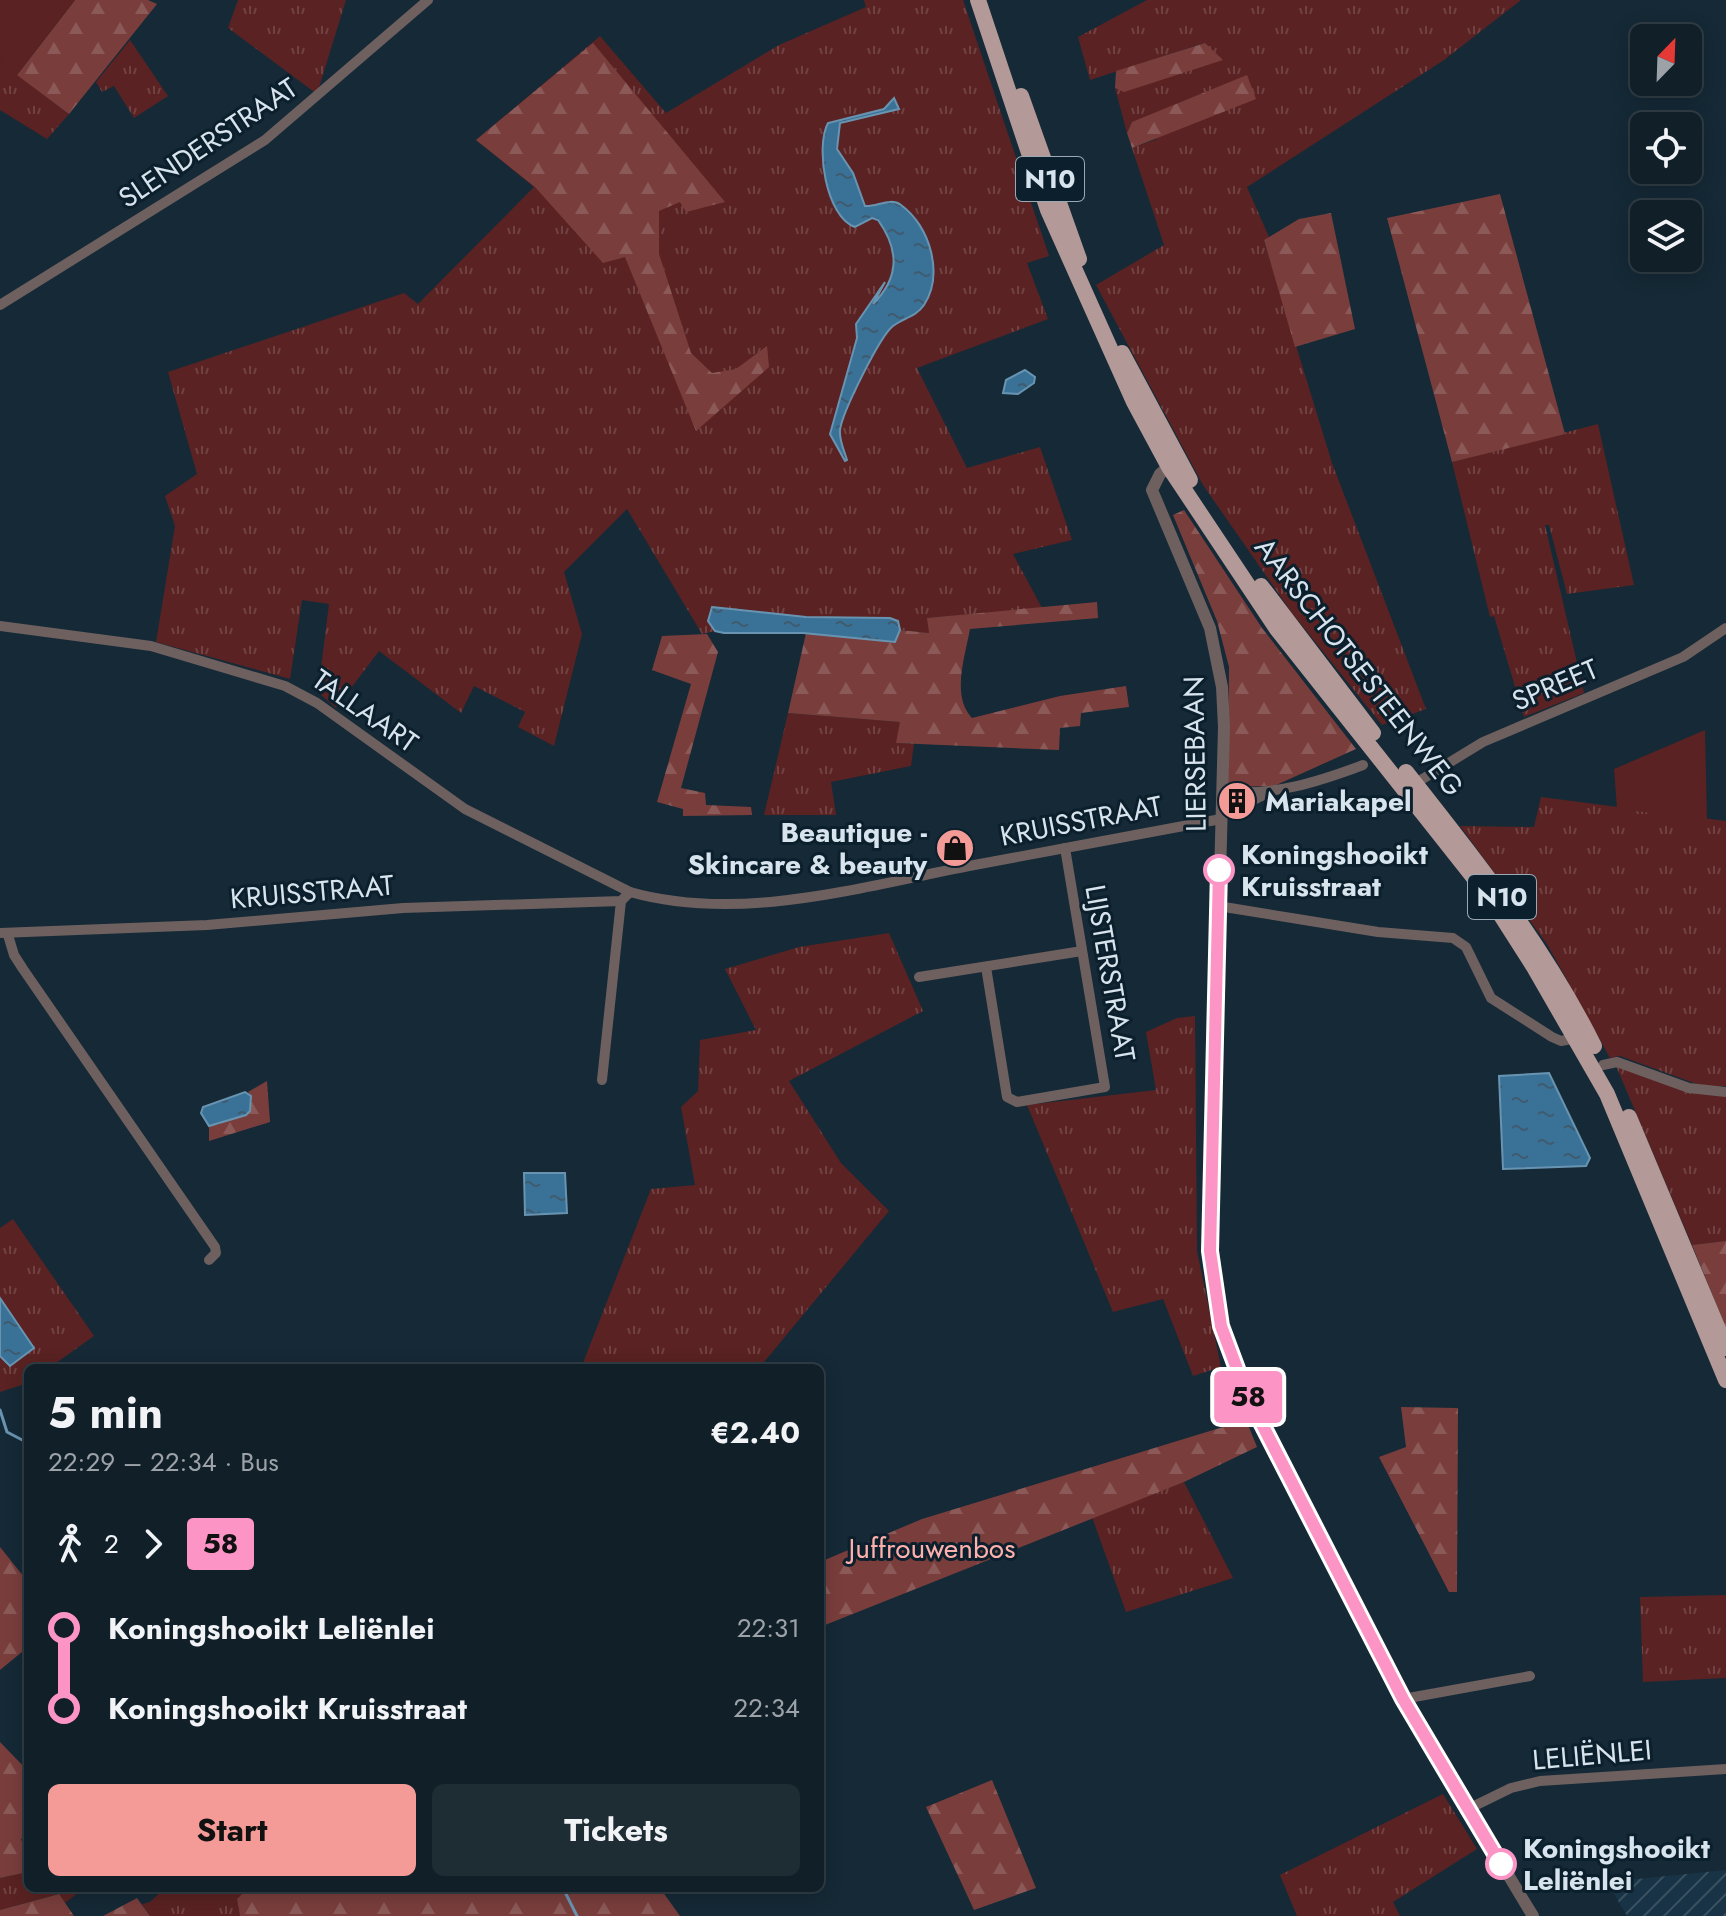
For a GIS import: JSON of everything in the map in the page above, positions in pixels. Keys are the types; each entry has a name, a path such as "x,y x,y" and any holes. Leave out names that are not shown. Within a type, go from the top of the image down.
{"main road":[{"name":"AARSCHOTSESTEENWEG","path":"978,0 1048,210 1173,463 1490,898 1577,1038 1633,1151 1726,1380"},
{"name":"AARSCHOTSESTEENWEG","path":"987,0 1079,258 1134,388"},
{"name":"AARSCHOTSESTEENWEG","path":"1410,787 1474,857 1549,965 1640,1140 1726,1348"}],"street":[{"name":"SLENDERSTRAAT","path":"0,305 265,140 428,0"},
{"name":"LIERSEBAAN","path":"1173,463 1154,482 1152,490 1210,628 1216,653 1224,727 1210,1251 1221,1326 1246,1393 1403,1699 1533,1916"},
{"name":"TALLAART","path":"0,626 151,646 285,686 328,710 465,809 630,892"},
{"name":"SPREET","path":"1410,787 1483,742 1683,657 1726,628"},
{"path":"1222,798 1322,780 1363,765"},
{"path":"1222,798 1237,808 1272,791"},
{"name":"KRUISSTRAAT","path":"630,892 661,899 723,901 803,898 1221,819"},
{"name":"LIJSTERSTRAAT","path":"986,967 1007,1097 1017,1102 1105,1087 1065,848"},
{"path":"602,1080 621,901 630,892"},
{"name":"KRUISSTRAAT","path":"209,1260 216,1253 215,1247 30,979 4,934 207,925 403,908 621,901"},
{"path":"1218,906 1378,932 1453,938 1466,947 1485,990 1495,1002 1561,1041 1577,1038"},
{"path":"919,977 1082,951"},
{"path":"1603,1065 1617,1062 1689,1088 1726,1092"},
{"path":"1403,1699 1530,1676"},
{"name":"LELIËNLEI","path":"1468,1809 1511,1788 1540,1781 1726,1769"}],"shaded area":[{"path":"1726,1870 1726,1916 1627,1916 1607,1882"}],"green space":[{"path":"0,0 75,0 17,75 0,61"},
{"path":"75,0 148,0 157,4 69,114 17,75"},
{"path":"238,0 346,0 317,94 228,28"},
{"path":"864,0 963,0 1049,256 1027,263 1048,319 917,368 967,468 1040,447 1072,540 1013,554 1042,608 928,618 929,633 900,630 898,621 890,618 708,621 715,631 702,634 627,509 564,572 582,634 554,746 518,727 525,712 474,686 461,713 379,651 336,708 318,692 329,604 302,600 290,679 156,642 175,526 165,496 197,474 168,372 404,293 418,304 534,187 476,140 600,36 666,113 779,45 866,7"},
{"path":"1147,0 1521,0 1444,60 1247,187 1269,237 1264,241 1332,463 1426,709 1382,725 1292,613 1203,485 1096,285 1164,245 1132,148 1157,139 1132,122 1127,133 1115,88 1124,91 1204,43 1090,80 1078,37"},
{"path":"130,40 168,96 134,118 114,86 102,92 96,82"},
{"path":"593,43 725,202 686,212 680,202 659,211 659,254 691,353 712,373 736,369 767,346 769,367 696,431 625,257 603,263 535,187 476,140"},
{"path":"1205,43 1223,60 1124,92 1115,88 1116,71"},
{"path":"0,61 69,114 47,139 0,110"},
{"path":"1247,75 1256,99 1132,148 1127,133 1132,122"},
{"path":"1500,194 1565,434 1452,462 1387,218"},
{"path":"1331,213 1355,329 1295,347 1264,240 1299,219"},
{"path":"1598,424 1634,585 1567,594 1549,525 1545,525 1584,693 1524,717 1494,616 1490,617 1452,462"},
{"path":"1184,510 1262,628 1356,749 1274,786 1228,787 1229,667 1217,621 1173,515"},
{"path":"1097,602 1098,618 970,629 961,688 962,699 972,718 1060,696 1126,686 1129,707 1081,713 1080,726 1060,728 1059,750 896,743 900,722 788,713 806,633 895,642 900,630 929,633 927,618"},
{"path":"707,634 718,652 681,788 705,793 706,805 751,807 752,815 683,816 683,809 657,802 691,684 652,670 662,636"},
{"path":"788,713 901,722 897,743 914,744 911,766 831,782 836,815 764,815"},
{"path":"1705,730 1707,819 1617,809 1614,769"},
{"path":"1541,797 1726,821 1726,1086 1705,1087 1620,1056 1610,1058 1547,944 1460,826 1534,827"},
{"path":"889,933 923,1011 789,1081 841,1163 889,1211 762,1364 583,1364 651,1189 695,1185 681,1107 698,1091 700,1040 756,1030 725,969 799,947"},
{"path":"1195,1016 1197,1251 1221,1367 1193,1376 1163,1299 1113,1312 1027,1105 1156,1090 1146,1032 1177,1018"},
{"path":"1616,1066 1690,1093 1726,1096 1726,1241 1692,1245"},
{"path":"267,1081 270,1122 209,1141 209,1126 220,1124 251,1096 248,1092"},
{"path":"13,1219 94,1336 55,1364 24,1364 24,1384 0,1392 0,1228"},
{"path":"1726,1241 1726,1328 1692,1245"},
{"path":"1401,1407 1458,1408 1457,1592 1449,1592 1379,1457 1406,1447"},
{"name":"Juffrouwenbos","path":"1246,1420 1257,1447 1184,1482 824,1625 824,1560 922,1519"},
{"path":"1184,1482 1233,1578 1126,1612 1092,1517"},
{"path":"0,1547 24,1577 24,1650 0,1670"},
{"path":"1726,1595 1726,1678 1643,1682 1640,1597"},
{"path":"0,1742 24,1767 24,1838 21,1839 24,1873 0,1878"},
{"path":"992,1780 1036,1888 974,1910 926,1807"},
{"path":"1443,1794 1477,1849 1393,1902 1400,1916 1297,1916 1280,1875"},
{"path":"24,1873 24,1892 79,1892 65,1903 58,1894 0,1910 0,1878"},
{"path":"161,1892 244,1892 237,1899 240,1916 150,1916 142,1904 150,1902"},
{"path":"244,1892 663,1892 680,1916 240,1916 237,1899"},
{"path":"59,1894 74,1916 0,1916 0,1910"},
{"path":"137,1898 150,1916 103,1916"}],"water":[{"path":"894,98 899,109 840,123 837,149 853,173 865,206 897,203 920,225 931,251 933,279 924,305 893,326 862,375 840,430 845,461 830,434 857,338 856,324 885,282 873,304 882,294 894,264 890,243 878,220 872,218 855,227 845,221 837,210 830,196 823,164 824,134 828,123 884,109"},
{"path":"1025,370 1035,377 1034,383 1018,394 1003,393 1006,380"},
{"path":"712,607 806,617 890,618 898,621 900,630 895,642 803,633 724,633 715,631 708,621"},
{"path":"1549,1073 1590,1158 1586,1166 1503,1169 1499,1076"},
{"path":"245,1092 251,1096 250,1111 246,1115 209,1126 201,1113 203,1107"},
{"path":"524,1173 565,1173 567,1213 525,1215"},
{"path":"0,1298 34,1348 10,1366 0,1356"}],"waterway":[{"path":"0,1410 7,1432 24,1441"},
{"path":"565,1892 577,1916"}],"bus line":[{"name":"58","path":"1219,870 1210,1251 1215,1298 1226,1345 1246,1393 1403,1699 1501,1864"}],"place":[{"name":"Mariakapel","path":"1237,801"},
{"name":"Beautique - Skincare & beauty","path":"955,848"},
{"name":"Koningshooikt Kruisstraat","path":"1219,870"},
{"name":"Koningshooikt Leliënlei","path":"1501,1864"}]}
